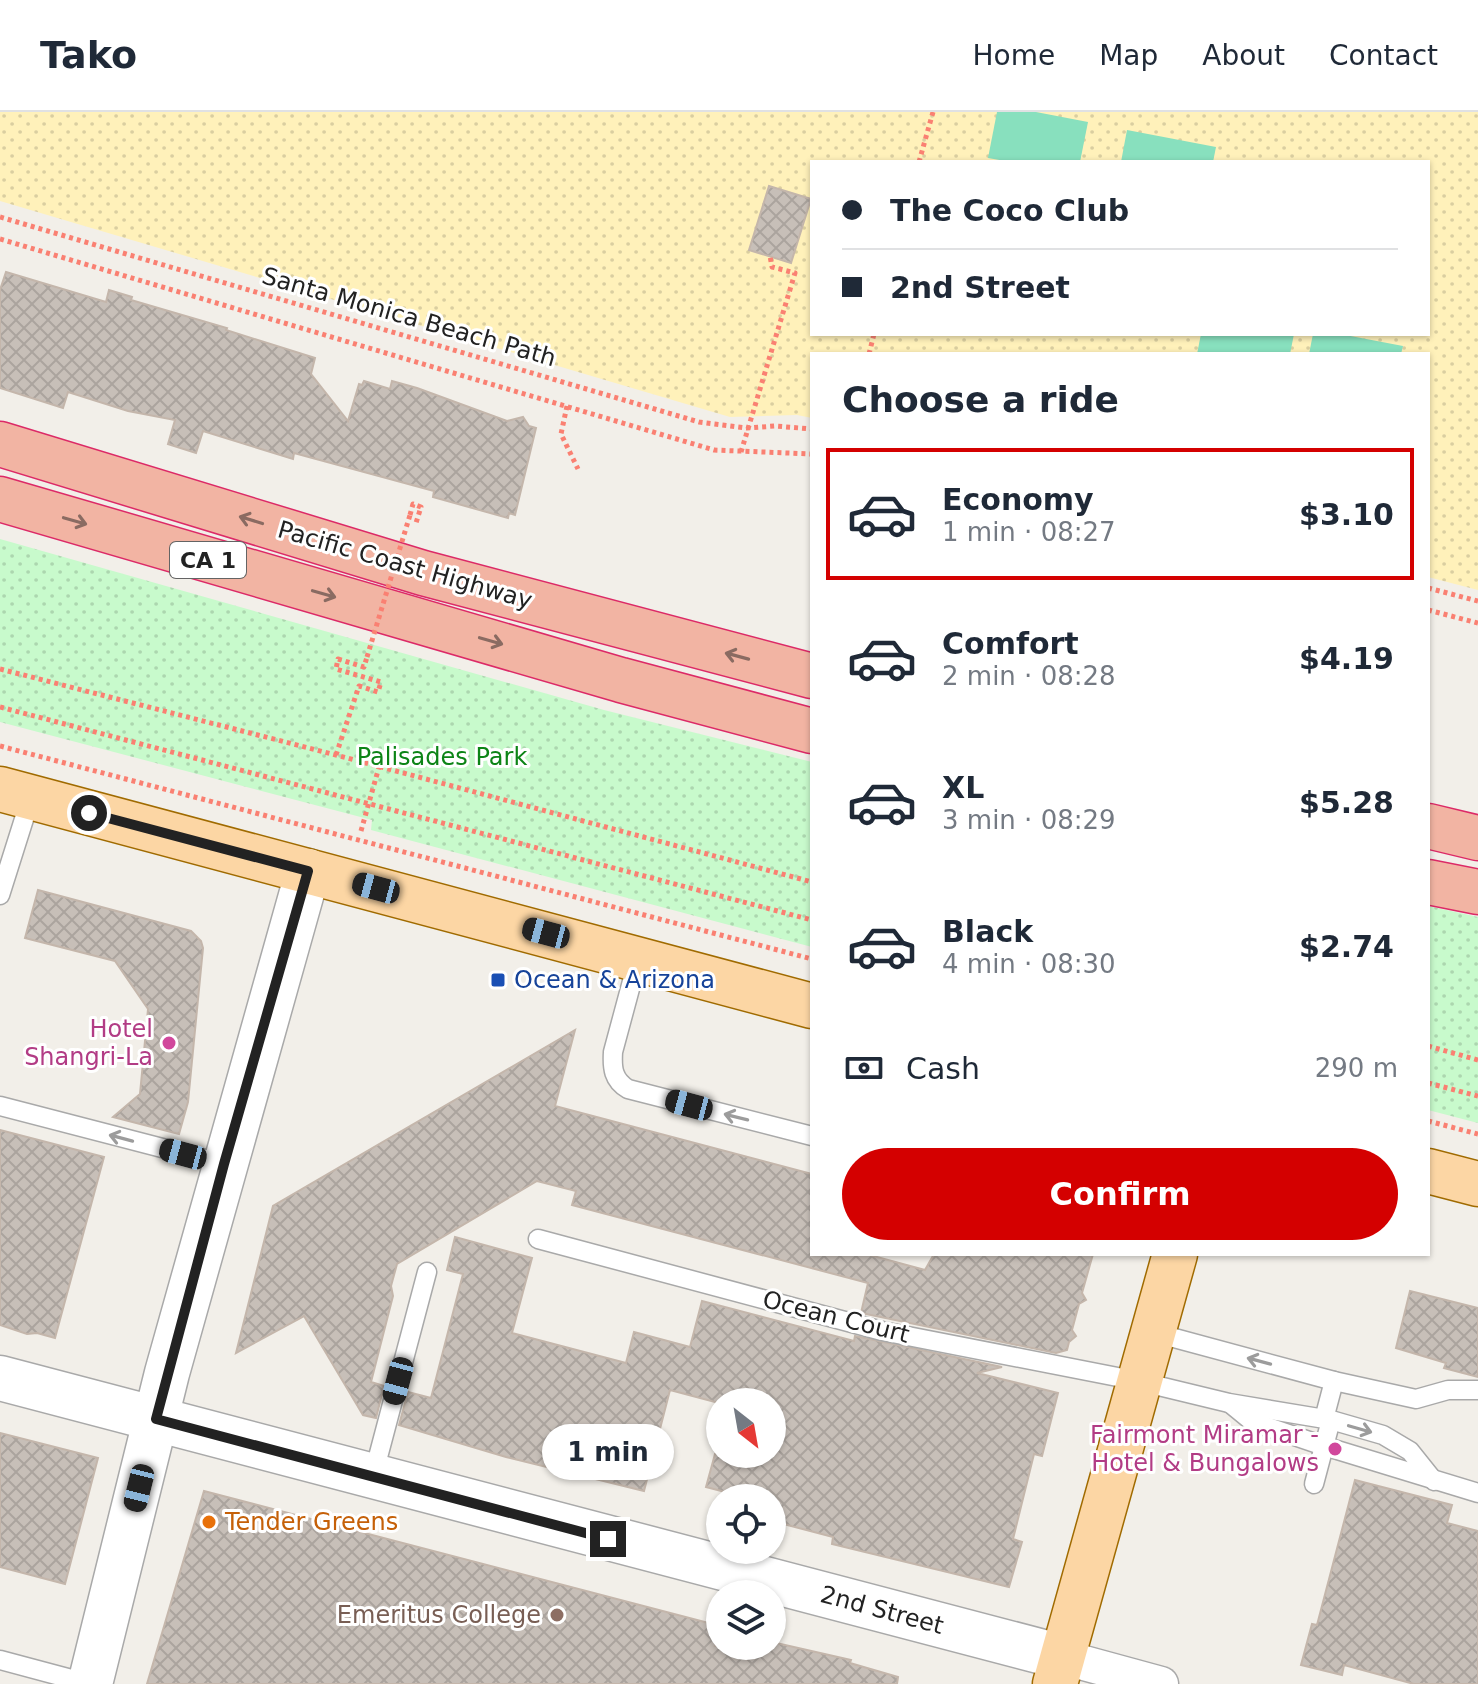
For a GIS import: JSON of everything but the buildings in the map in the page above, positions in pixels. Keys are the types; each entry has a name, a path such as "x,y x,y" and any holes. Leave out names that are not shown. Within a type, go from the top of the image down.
{"highway":[{"name":"Pacific Coast Highway","path":"0,444 423,573 810,675"},
{"name":"Pacific Coast Highway","path":"0,499 621,680 810,730"},
{"path":"1430,826 1478,838"}],"main road":[{"path":"15,793 810,1005"},
{"path":"1430,1172 1478,1184"},
{"path":"1059,1670 1174,1256"}],"street":[{"path":"90,1684 224,1164 308,871"},
{"name":"2nd Street","path":"0,1378 373,1476 1059,1670 1161,1684"}],"lane":[{"path":"0,895 15,793"},
{"path":"639,958 613,1052 612,1066 621,1085 810,1135"},
{"path":"0,1106 224,1164"},
{"name":"Ocean Court","path":"538,1239 882,1331 1138,1381 1229,1403 1327,1420 1383,1435 1410,1451 1434,1481"},
{"path":"373,1476 427,1272"},
{"path":"1152,1332 1334,1381 1416,1399 1448,1390 1478,1390"},
{"path":"1314,1484 1324,1446 1334,1381"},
{"path":"1229,1403 1253,1422 1478,1493"},
{"path":"0,1660 90,1684"}],"path":[{"path":"920,160 933,112"},
{"name":"Santa Monica Beach Path","path":"0,217 699,422 747,428 810,429"},
{"path":"0,239 714,450 810,454"},
{"path":"741,452 795,273 772,267 770,256"},
{"path":"567,406 561,434 578,469"},
{"path":"336,755 359,686 378,692 381,682 336,669 338,659 364,667 413,504 421,507 416,523"},
{"path":"1430,589 1478,601"},
{"path":"1430,611 1478,623"},
{"path":"0,669 810,881"},
{"path":"0,707 810,919"},
{"path":"0,746 810,958"},
{"path":"361,831 379,767"},
{"path":"1430,1047 1478,1060"},
{"path":"1430,1084 1478,1096"},
{"path":"1430,1122 1478,1134"}],"sand":[{"path":"0,112 1478,112 1478,590 1430,578 1430,352 810,352 810,418 797,415 730,417 0,201"}],"green space":[{"path":"997,112 1036,112 1088,122 1080,160 988,158"},
{"path":"1127,130 1216,147 1213,160 1121,160"},
{"path":"1201,336 1294,336 1290,352 1197,352"},
{"path":"1313,336 1350,336 1403,346 1402,352 1309,352"},
{"name":"Palisades Park","path":"0,539 604,710 810,762 810,946 371,830 372,820 0,722"},
{"path":"1430,906 1478,917 1478,1123 1430,1111"}],"place":[{"name":"Ocean & Arizona","path":"498,980"},
{"name":"Hotel Shangri-La","path":"169,1043"},
{"name":"Fairmont Miramar - Hotel & Bungalows","path":"1335,1449"},
{"name":"Tender Greens","path":"209,1522"},
{"name":"Emeritus College","path":"557,1615"}],"route":[{"path":"89,813 308,871 224,1164 156,1419 608,1539"}]}
